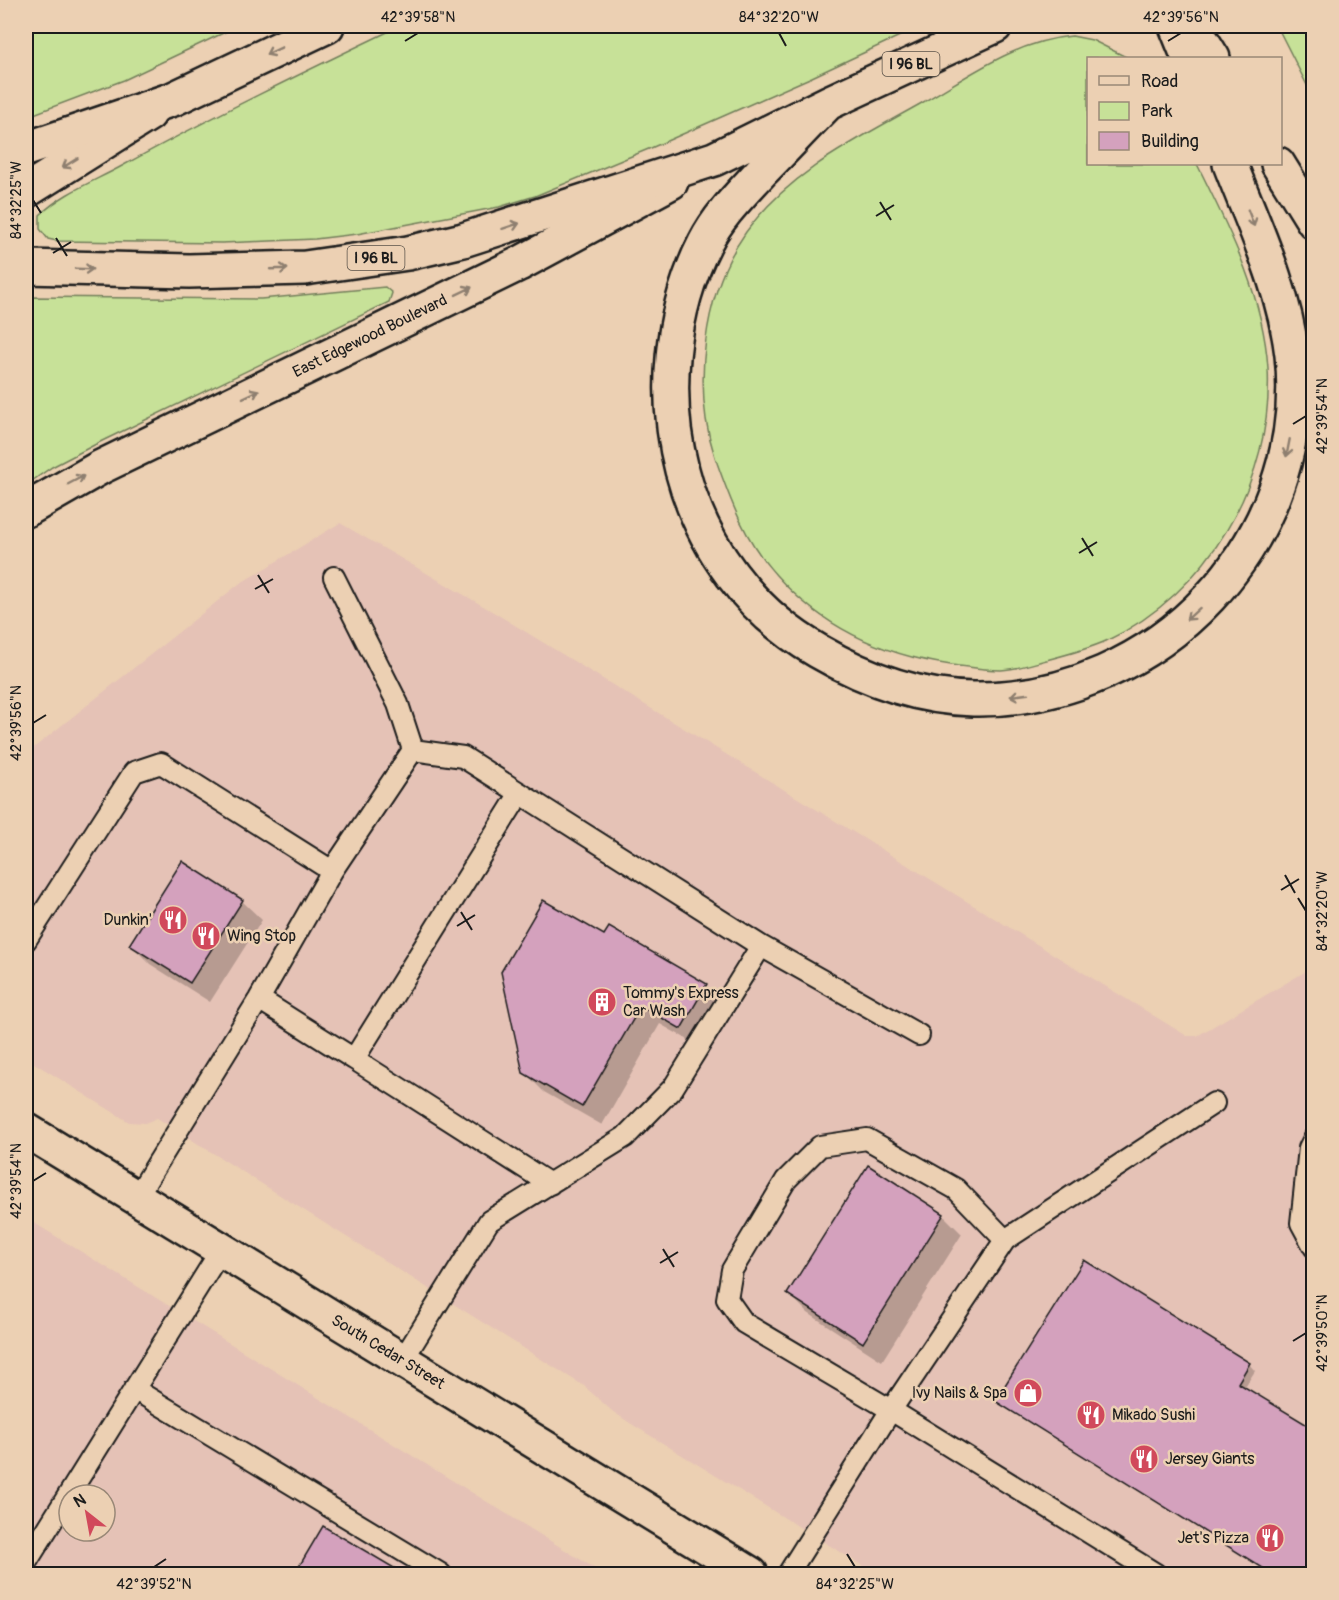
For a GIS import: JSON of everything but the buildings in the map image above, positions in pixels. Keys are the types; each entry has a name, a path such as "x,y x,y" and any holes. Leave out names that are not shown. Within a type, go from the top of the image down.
{"main road":[{"path":"26,149 173,99 327,26"},
{"name":"I 96 BL","path":"26,267 189,271 305,268 408,253 463,240 714,159 994,26"},
{"path":"1176,26 1189,57"},
{"path":"1193,26 1212,57"},
{"path":"26,191 173,99"},
{"path":"828,103 720,217 695,265 679,319 673,360 672,413 678,454 689,497 710,542 756,605 786,631 836,662 886,683 935,695 973,699 1027,694 1070,685 1120,665 1146,651 1210,599 1226,580 1260,528 1280,480 1291,434 1294,396 1292,356 1278,289 1230,165"},
{"name":"East Edgewood Boulevard","path":"26,510 66,485 112,462 519,264 714,159"},
{"path":"1279,165 1314,222"},
{"name":"South Cedar Street","path":"26,1130 745,1573"}],"lane":[{"path":"334,577 398,704 413,750"},
{"path":"413,750 463,757 761,946 919,1035"},
{"path":"136,1198 259,999 332,871 413,750"},
{"path":"26,940 134,772 161,763 332,871"},
{"path":"354,1059 520,793"},
{"path":"402,1361 489,1221 625,1137 673,1088 761,946"},
{"path":"259,999 550,1184"},
{"path":"788,1575 891,1410 1005,1240 1214,1103"},
{"path":"1314,1138 1308,1148 1300,1223 1314,1247"},
{"path":"1005,1240 956,1189 867,1139 820,1146 786,1180 732,1270 727,1299 744,1323 891,1410 1156,1575"},
{"path":"26,1563 221,1250"},
{"path":"134,1389 441,1575"}],"shaded area":[{"path":"340,523 490,610 1187,1036 1197,1036 1313,967 1313,1574 876,1574 633,1425 612,1411 584,1386 157,1118 145,1123 129,1122 26,1058 26,754 239,584"},
{"path":"26,1218 604,1574 26,1574"}],"green space":[{"path":"26,26 238,26 124,80 26,117"},
{"path":"400,26 921,26 651,148 535,196 499,207 357,234 315,239 222,243 57,241 48,239 40,229 40,215 68,194 225,112"},
{"path":"1277,26 1313,26 1313,97"},
{"path":"1072,36 1092,40 1126,57 1087,57 1087,165 1197,165 1221,213 1252,288 1265,341 1268,368 1267,410 1260,452 1246,491 1228,529 1204,563 1175,594 1142,620 1106,641 1064,655 1001,670 951,665 901,654 855,636 813,610 765,562 747,534 726,489 715,457 704,401 703,371 706,341 711,311 731,256 763,211 783,192 804,174 849,144 975,71 1012,52 1051,39"},
{"path":"385,287 392,293 389,302 100,442 52,467 26,485 26,297 261,299"}],"place":[{"name":"Dunkin'","path":"173,920"},
{"name":"Wing Stop","path":"206,936"},
{"name":"Tommy's Express Car Wash","path":"602,1002"},
{"name":"Ivy Nails & Spa","path":"1028,1393"},
{"name":"Mikado Sushi","path":"1091,1415"},
{"name":"Jersey Giants","path":"1144,1459"},
{"name":"Jet's Pizza","path":"1270,1538"}]}
